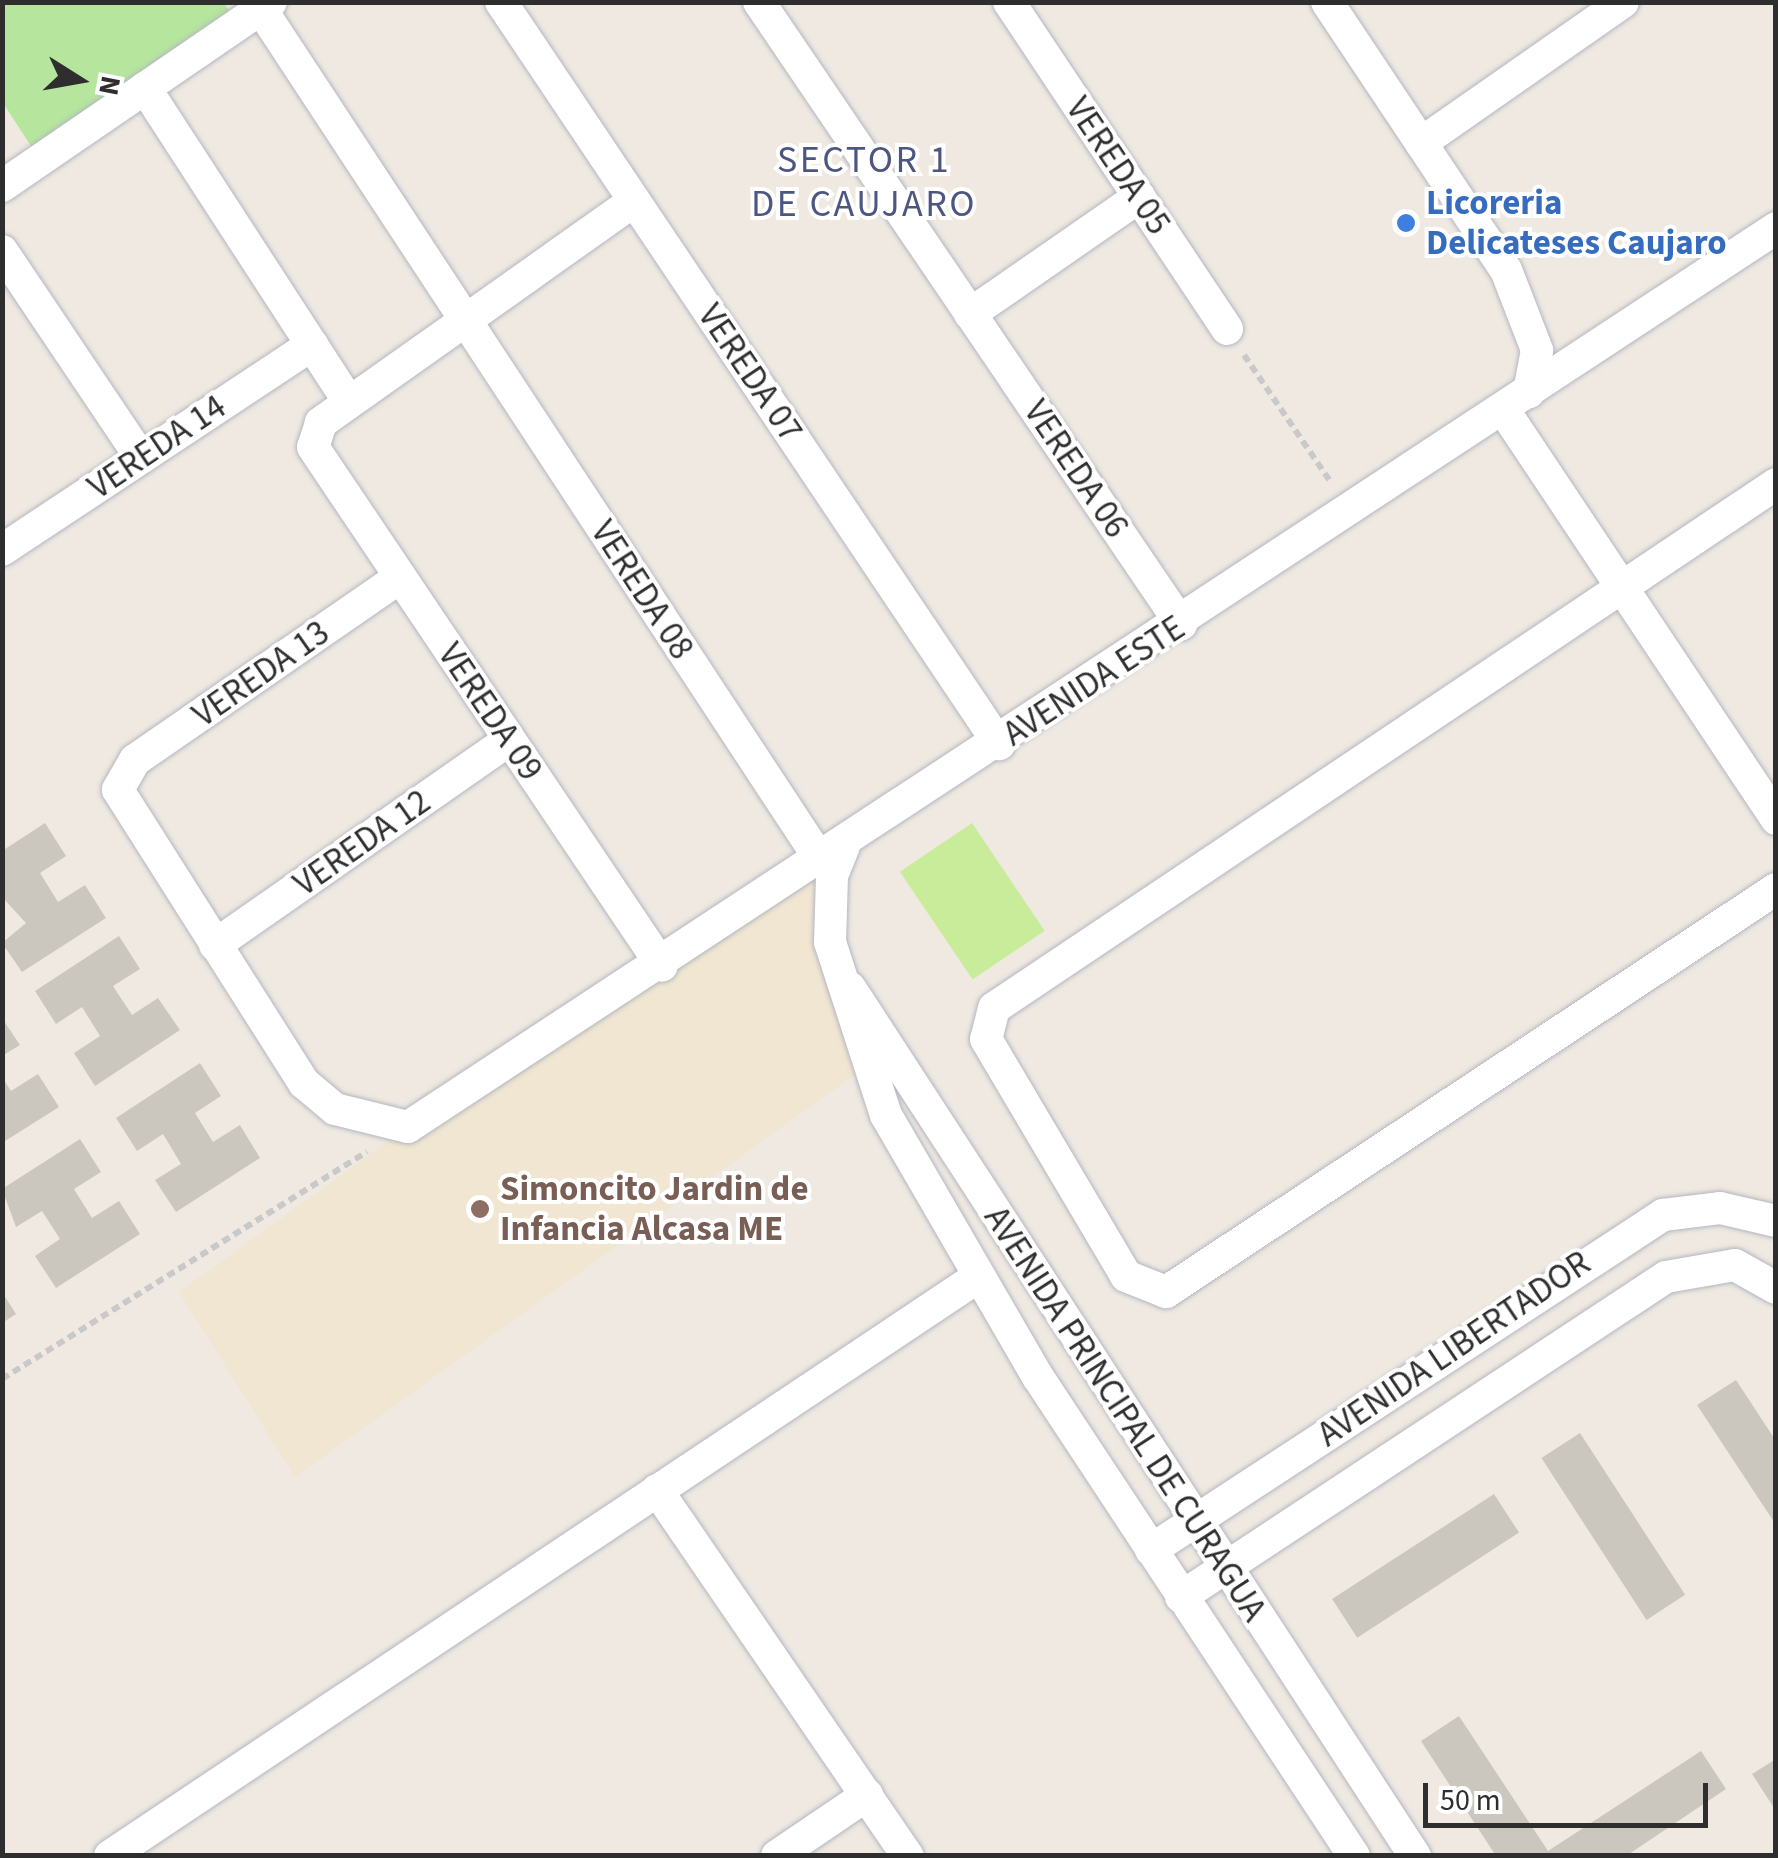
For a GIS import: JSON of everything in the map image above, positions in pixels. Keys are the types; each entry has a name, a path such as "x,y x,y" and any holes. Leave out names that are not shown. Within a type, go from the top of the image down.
{"street":[{"name":"VEREDA 07","path":"500,2 1000,744"},
{"name":"VEREDA 06","path":"758,2 1181,624"},
{"name":"VEREDA 05","path":"1009,2 1227,329"},
{"path":"1328,2 1527,312 1536,350 1516,400 1622,587 1776,819"},
{"path":"1421,143 1624,2"},
{"path":"2,186 146,88 248,10"},
{"name":"VEREDA 08","path":"248,10 832,853"},
{"path":"146,88 349,402 634,201"},
{"path":"970,314 1138,196"},
{"name":"AVENIDA ESTE","path":"408,1126 662,966 1776,228"},
{"path":"2,250 141,458"},
{"name":"VEREDA 14","path":"2,550 312,344"},
{"name":"VEREDA 09","path":"349,402 315,430 317,458 662,966"},
{"path":"1776,484 994,1008 986,1025 992,1057 1126,1276 1166,1292 1776,888"},
{"name":"VEREDA 13","path":"214,946 120,799 124,771 399,578"},
{"name":"VEREDA 12","path":"214,946 509,740"},
{"name":"AVENIDA PRINCIPAL DE CURAGUA","path":"832,853 828,909 837,972 886,1116 978,1277 1151,1550 1354,1856"},
{"path":"214,946 319,1100 408,1126"},
{"name":"AVENIDA PRINCIPAL DE CURAGUA","path":"837,972 1191,1524 1414,1856"},
{"name":"AVENIDA LIBERTADOR","path":"1151,1550 1662,1215 1720,1208 1776,1221"},
{"name":"AVENIDA LIBERTADOR","path":"1182,1597 1666,1278 1735,1264 1776,1288"},
{"path":"110,1856 978,1277"},
{"path":"657,1490 908,1856"},
{"path":"777,1856 867,1795"}],"path":[{"path":"1227,329 1351,511"},
{"path":"2,1379 408,1126"}],"shaded area":[{"name":"Simoncito Jardin de Infancia Alcasa ME","path":"844,846 832,876 864,1068 295,1477 179,1292 408,1127"}],"green space":[{"path":"3,3 224,3 239,25 40,160 3,103"},
{"path":"972,823 1045,931 973,979 900,872"}],"building":[{"path":"45,823 66,856 40,873 58,902 85,885 106,918 22,972 2,943 26,923 2,897 2,851"},
{"path":"119,936 140,969 113,986 132,1015 158,998 180,1030 95,1086 74,1053 100,1036 82,1007 56,1024 35,991"},
{"path":"2,1018 20,1045 2,1056"},
{"path":"200,1063 221,1096 195,1113 213,1142 240,1125 260,1158 176,1212 155,1180 181,1164 163,1134 137,1151 116,1118"},
{"path":"38,1074 59,1107 2,1143 2,1077 11,1091"},
{"path":"80,1139 101,1172 74,1189 92,1218 119,1201 140,1234 56,1288 35,1256 60,1239 42,1211 16,1227 2,1189"},
{"path":"2,1292 16,1314 2,1323"},
{"path":"1736,1380 1776,1441 1776,1525 1697,1405"},
{"path":"1580,1433 1685,1595 1647,1620 1541,1458"},
{"path":"1494,1494 1519,1533 1357,1638 1332,1599"},
{"path":"1459,1716 1548,1851 1701,1751 1726,1789 1626,1856 1496,1856 1421,1741"},
{"path":"1776,1759 1776,1811 1752,1774"}],"place":[{"name":"Licoreria Delicateses Caujaro","path":"1406,223"},
{"name":"Simoncito Jardin de Infancia Alcasa ME","path":"480,1209"}],"district":[{"name":"SECTOR 1 DE CAUJARO","path":"864,183"}]}
